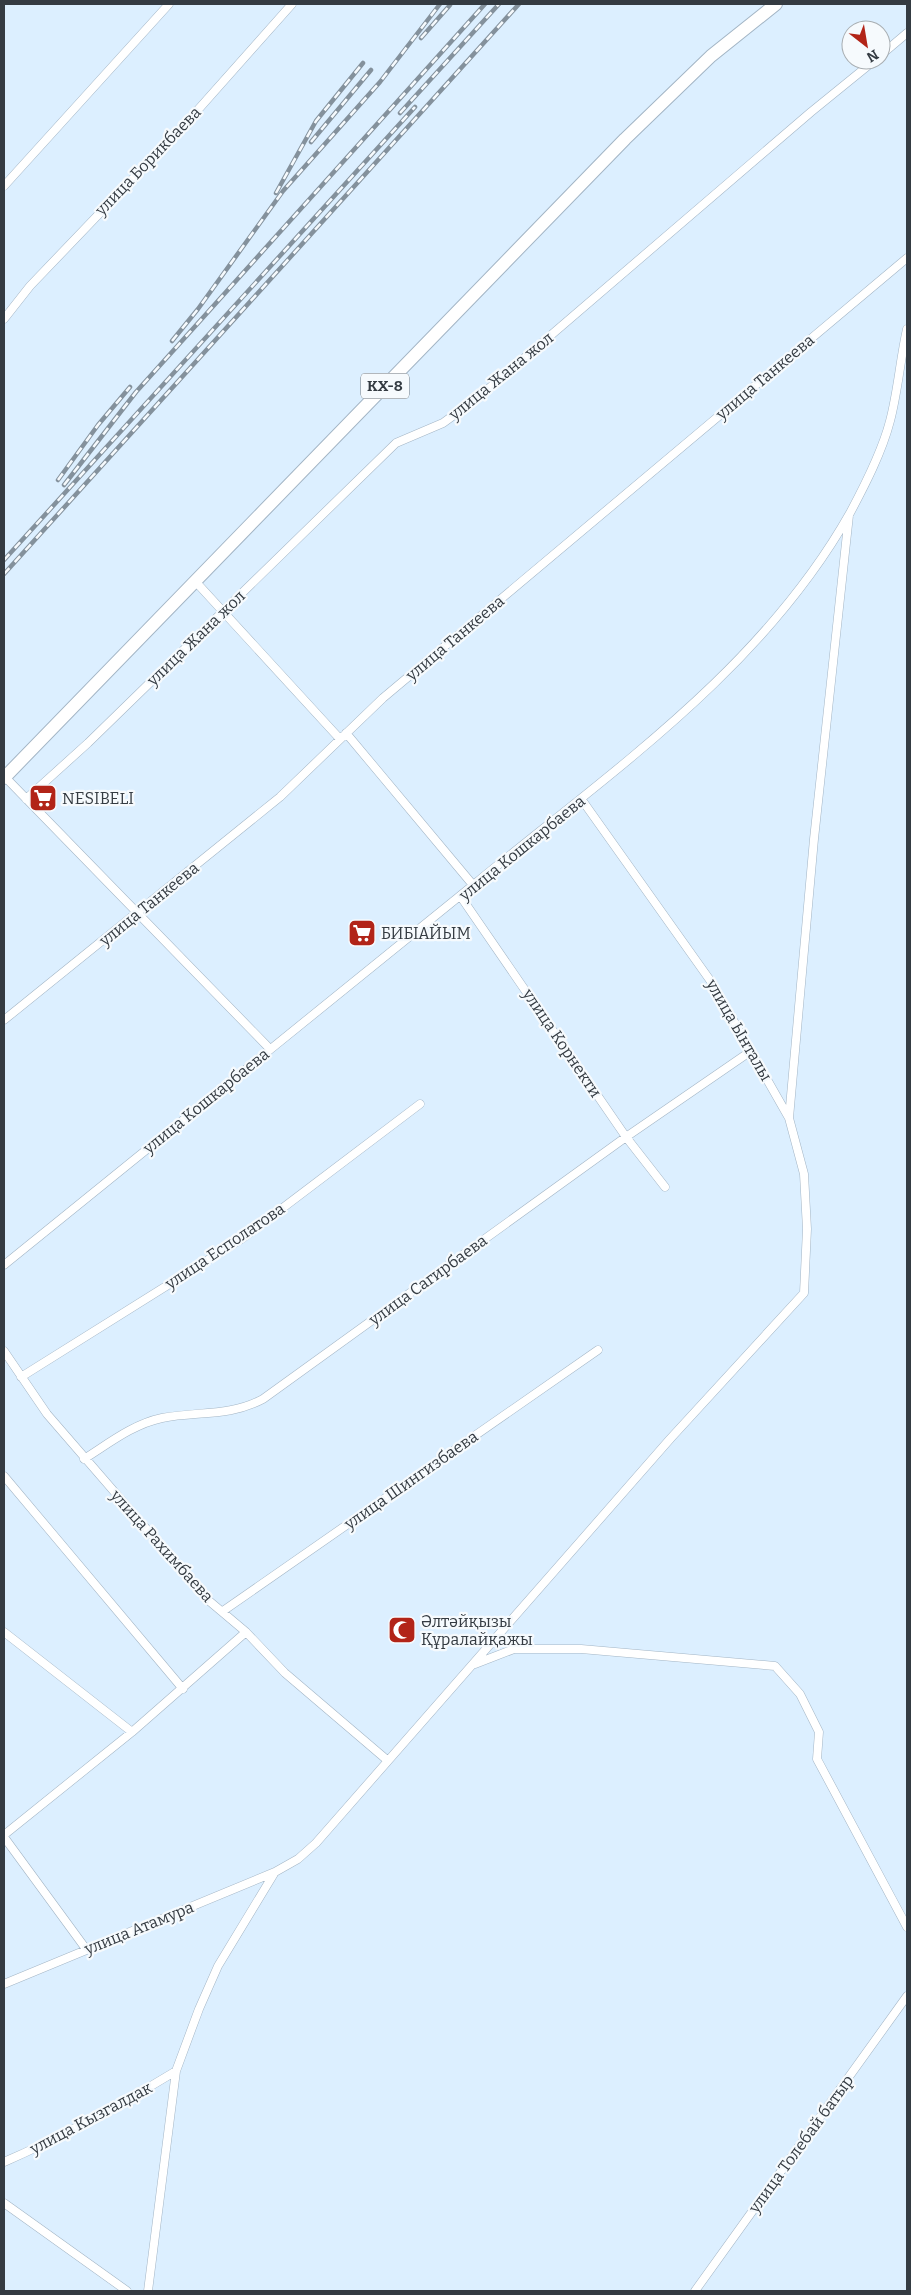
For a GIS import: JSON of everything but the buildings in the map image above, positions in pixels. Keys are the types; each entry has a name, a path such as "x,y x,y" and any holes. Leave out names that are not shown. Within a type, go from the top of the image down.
{"main road":[{"name":"КХ-8","path":"4,778 624,139 711,56 776,4"}],"street":[{"path":"4,186 169,4"},
{"name":"улица Борикбаева","path":"4,319 30,286 188,121 289,5"},
{"path":"891,47 907,33"},
{"name":"улица Жана жол","path":"26,799 88,743 396,443 443,423 480,396 862,70"},
{"name":"улица Танкеева","path":"4,1020 138,914 280,797 387,695 907,258"},
{"name":"улица Кошкарбаева","path":"4,1265 461,897 473,885 582,800 695,703 733,667 790,600 820,560 850,513 889,425 907,329"},
{"path":"789,1118 814,839 850,513"},
{"path":"195,581 222,612 343,736 473,885"},
{"path":"4,778 270,1049"},
{"name":"улица Ынталы","path":"582,800 712,983 789,1118 804,1174 807,1229 804,1293"},
{"name":"улица Корнекти","path":"461,897 626,1137 665,1187"},
{"name":"улица Сагирбаева","path":"84,1459 119,1437 155,1421 245,1409 263,1400 626,1137 751,1051"},
{"name":"улица Есполатова","path":"22,1377 243,1238 420,1104"},
{"name":"улица Атамура","path":"4,1984 275,1872 298,1859 316,1843 670,1439 804,1293"},
{"name":"улица Шингизбаева","path":"224,1611 598,1350"},
{"name":"улица Рахимбаева","path":"4,1351 47,1414 208,1600 224,1611 246,1632 285,1674 387,1760"},
{"path":"4,1476 183,1689"},
{"path":"4,1632 132,1732"},
{"path":"86,1949 4,1837 183,1689 246,1632"},
{"path":"474,1664 514,1649 590,1650 775,1666 800,1694 819,1732 817,1759 907,1926"},
{"path":"148,2291 176,2071 199,2008 218,1966 275,1872"},
{"name":"улица Толебай батыр","path":"695,2291 907,1996"},
{"name":"улица Кызгалдак","path":"4,2162 52,2142 122,2104 176,2071"},
{"path":"4,2203 39,2230 127,2291"}],"railway":[{"path":"172,341 198,309 283,191 380,82 440,4"},
{"path":"64,485 136,392 485,4"},
{"path":"400,113 499,4"},
{"path":"4,574 519,4"},
{"path":"421,38 450,5"},
{"path":"276,193 316,121 363,63"},
{"path":"311,142 371,70"},
{"path":"4,560 415,107"},
{"path":"58,480 98,425 130,387"}],"place":[{"name":"NESIBELI","path":"43,798"},
{"name":"БИБІАЙЫМ","path":"362,933"},
{"name":"Әлтәйқызы Құралайқажы","path":"402,1630"}]}
